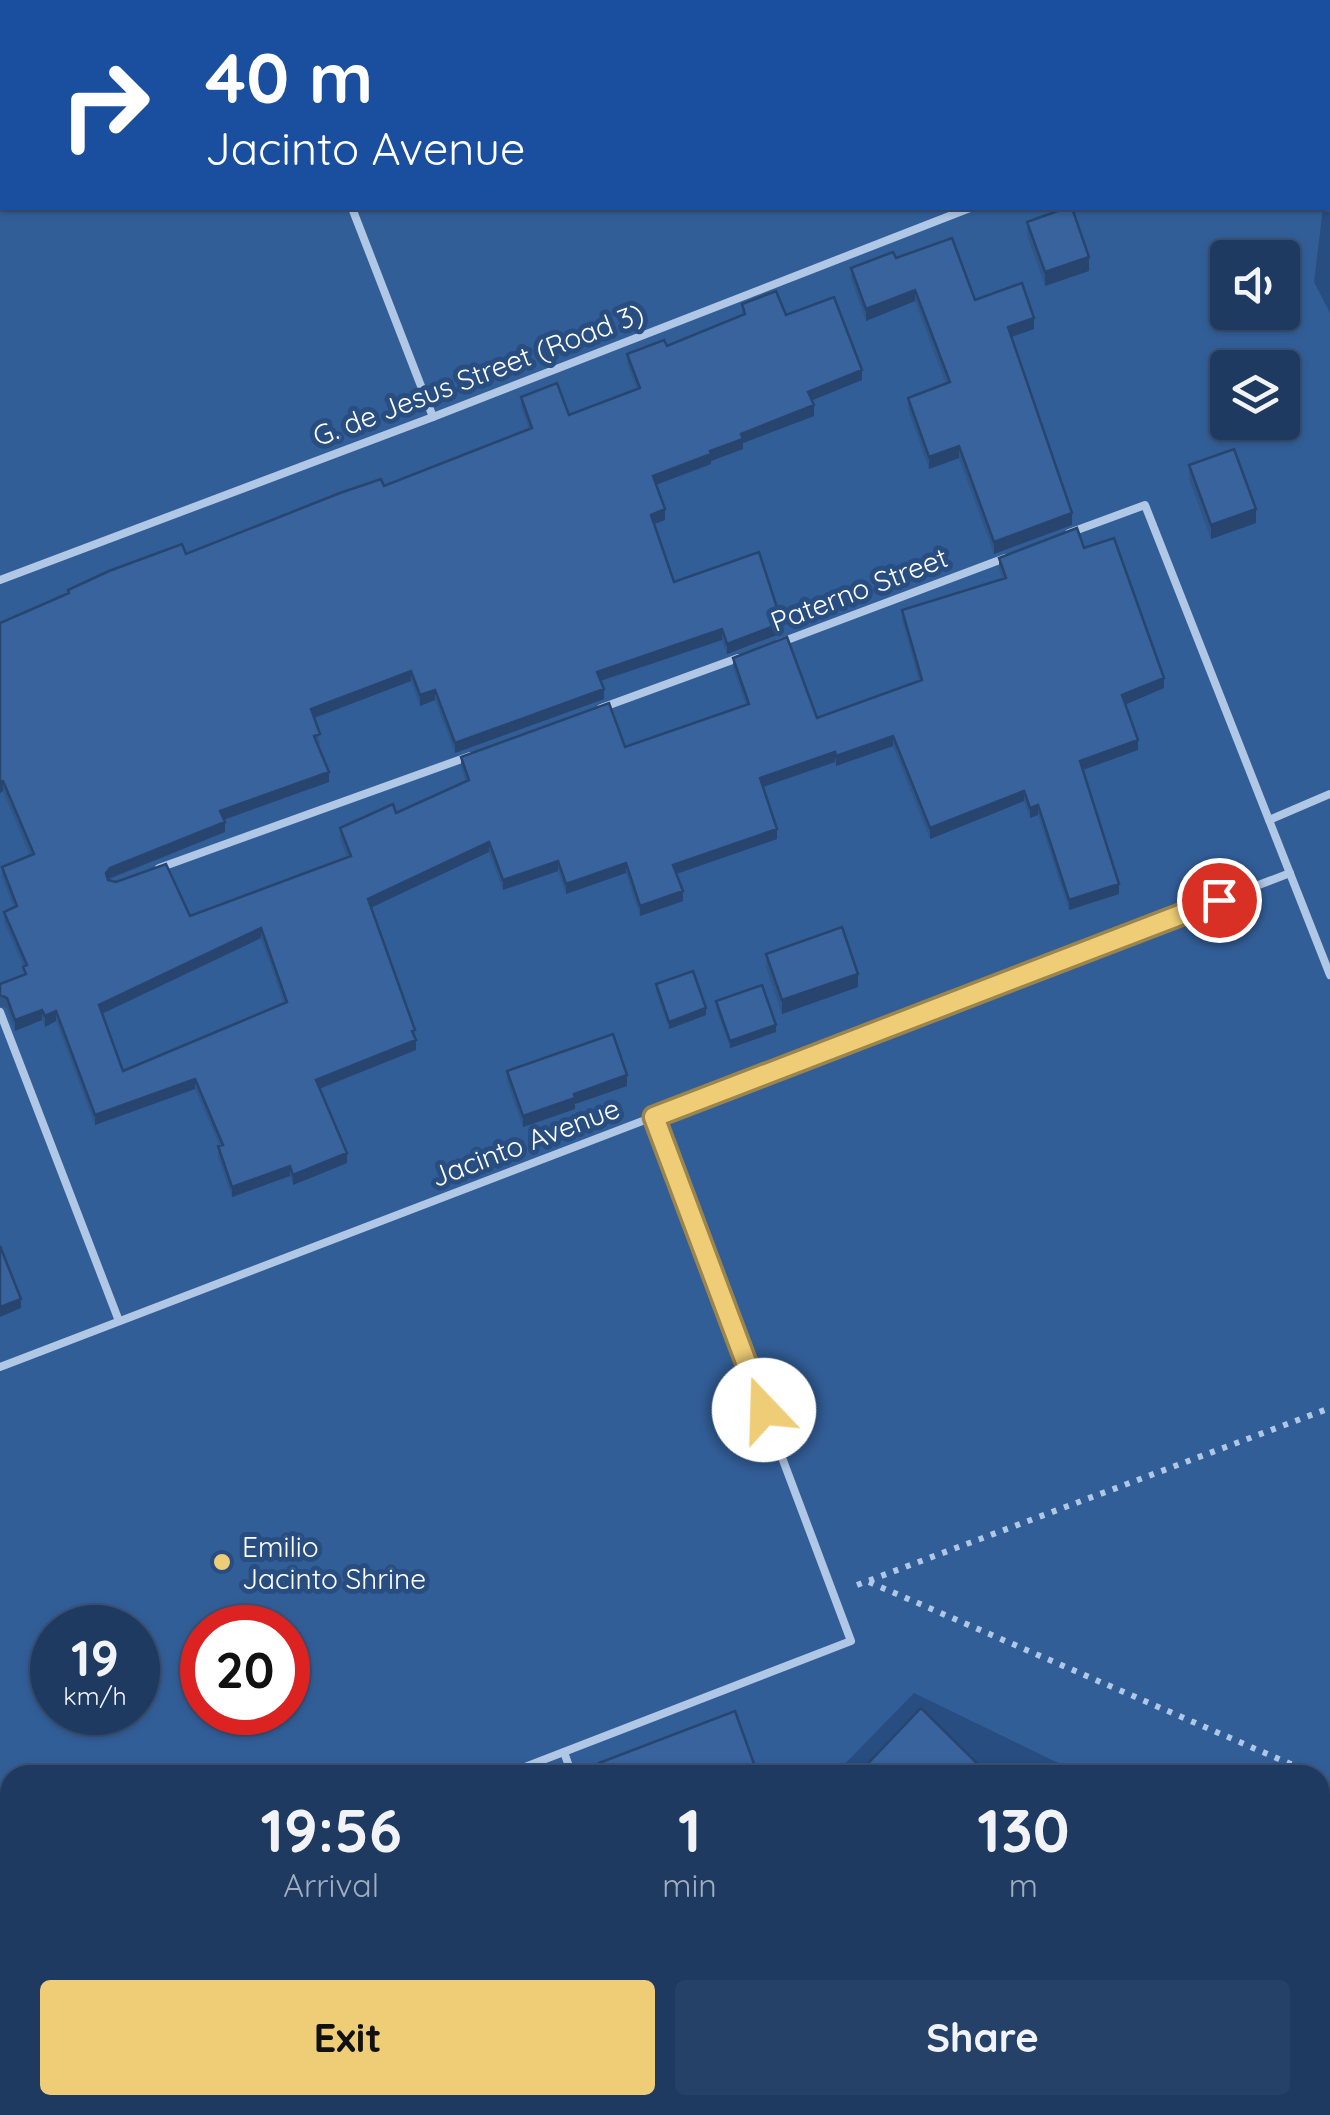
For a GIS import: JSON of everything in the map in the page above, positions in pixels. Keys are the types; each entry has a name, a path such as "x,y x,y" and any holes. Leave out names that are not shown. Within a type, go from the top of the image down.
{"lane":[{"path":"353,210 433,416"},
{"name":"G. de Jesus Street (Road 3)","path":"0,580 965,210"},
{"path":"1054,539 1145,505 1330,975"},
{"name":"Paterno Street","path":"762,649 1018,553"},
{"name":"Paterno Street","path":"596,710 744,656"},
{"path":"150,871 485,750"},
{"path":"1269,820 1330,794"},
{"name":"Jacinto Avenue","path":"0,1367 1290,873"},
{"path":"0,1012 119,1321"},
{"path":"530,1765 850,1641 654,1117"},
{"path":"564,1752 569,1765"}],"path":[{"path":"833,1594 1330,1408"},
{"path":"868,1582 1292,1765"}],"shaded area":[{"path":"0,210 1323,210 1314,282 1330,313 1330,1765 1062,1765 914,1693 844,1765 0,1765"}],"building":[{"path":"1060,210 1073,210 1089,257 1045,272 1027,222"},
{"path":"952,238 975,300 1022,283 1034,318 1008,327 1072,513 994,542 959,446 929,457 908,398 950,382 915,290 866,309 851,268 893,252 896,258"},
{"path":"776,291 786,315 834,297 862,370 808,392 814,405 741,434 743,439 710,451 711,454 653,476 665,509 651,515 674,582 759,552 782,623 727,644 722,629 597,672 604,689 455,743 435,690 420,695 411,671 311,709 320,734 314,736 329,772 220,811 225,822 110,868 106,873 108,880 116,882 166,864 190,916 351,856 340,828 393,804 396,813 469,780 461,757 609,703 625,747 749,704 733,658 787,637 817,718 922,680 902,610 1006,578 999,558 1077,528 1084,548 1114,538 1164,678 1122,695 1138,740 1080,761 1119,884 1069,900 1038,805 1030,808 1024,791 930,828 893,736 760,778 777,829 673,865 683,891 640,906 626,863 566,884 558,861 503,880 489,842 368,899 416,1040 316,1080 347,1153 293,1175 290,1166 232,1187 218,1146 223,1145 195,1079 95,1115 56,1011 45,1016 42,1010 15,1020 7,998 0,995 0,984 26,974 23,967 27,965 4,912 17,906 2,867 34,854 3,781 0,782 0,623 109,571 182,544 186,554 340,493 381,479 384,486 532,428 521,397 557,383 569,415 640,388 627,354 664,340 667,346 745,314 742,304","holes":["261,928 287,1002 123,1071 99,1005"]},
{"path":"1234,449 1256,509 1211,525 1189,465"},
{"path":"842,927 858,974 782,1000 766,954"},
{"path":"693,971 706,1008 669,1022 656,984"},
{"path":"762,985 776,1025 730,1041 716,1001"},
{"path":"613,1034 627,1075 523,1116 507,1071"},
{"path":"0,1246 21,1299 0,1307"},
{"path":"921,1708 979,1765 867,1765"},
{"path":"735,1711 754,1765 600,1765"}],"place":[{"name":"Emilio Jacinto Shrine","path":"222,1562"}],"route":[{"path":"764,1410 654,1117 1219,900"}]}
